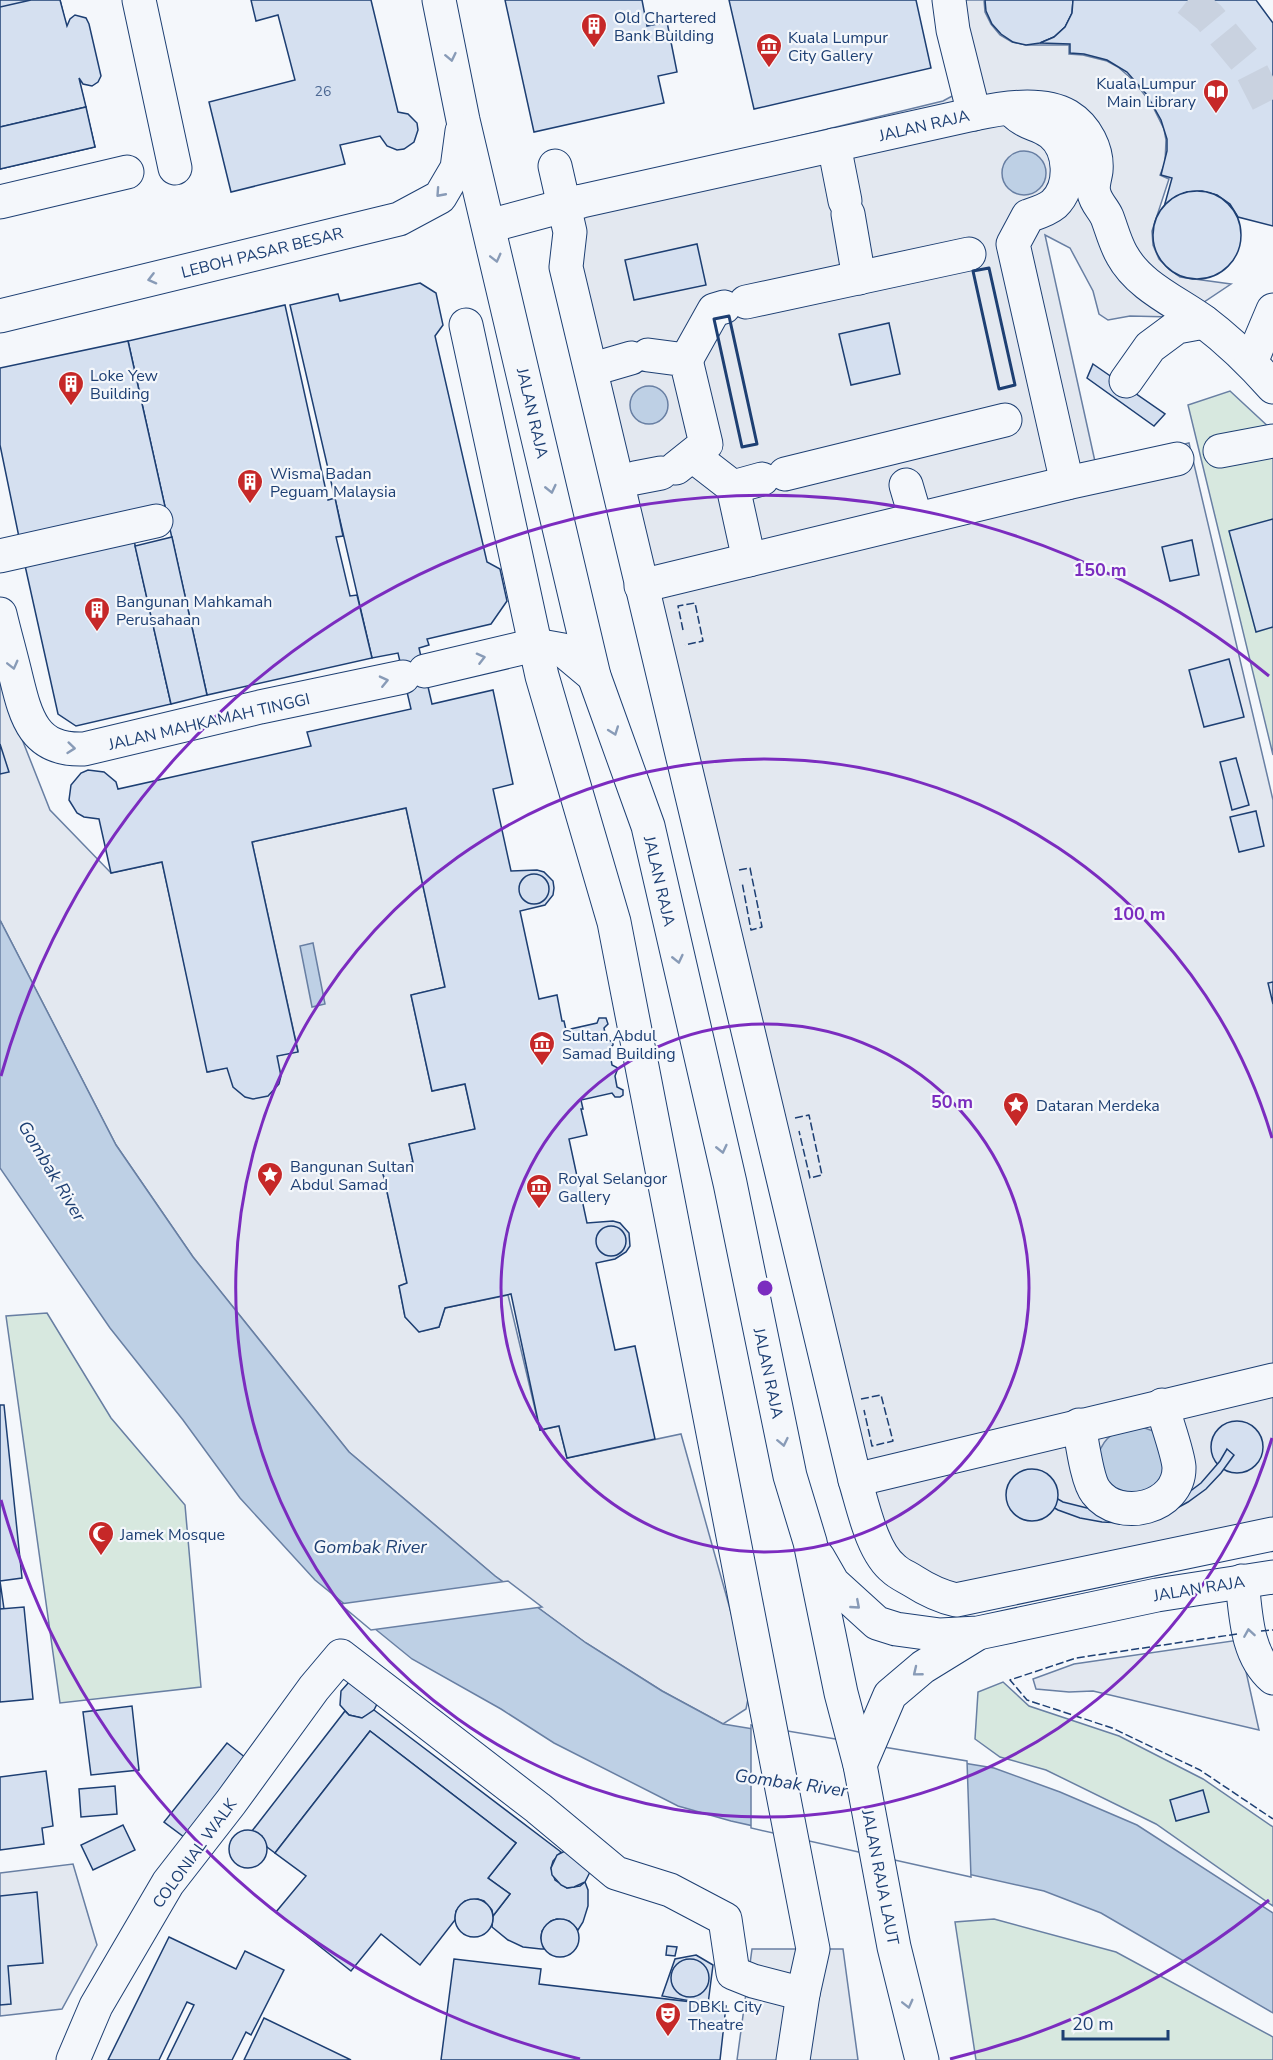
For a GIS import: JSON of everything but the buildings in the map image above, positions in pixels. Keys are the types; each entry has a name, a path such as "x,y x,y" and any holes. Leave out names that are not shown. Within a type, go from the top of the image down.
{"street":[{"path":"139,0 175,168"},
{"name":"JALAN RAJA","path":"439,0 463,120 594,676 648,826 730,1183 790,1476 810,1542 841,1693"},
{"path":"949,0 953,30 974,114"},
{"path":"652,473 706,444 687,360 714,310 989,249 1028,216 1054,204 1066,182 1068,167 1064,149 1052,134 1039,125 1024,122 1009,106"},
{"name":"JALAN RAJA","path":"489,226 564,206 1009,106 1057,112 1068,116 1084,129 1092,146 1096,168 1093,189 1097,203 1106,216 1123,258 1140,279 1204,322 1251,362 1273,387"},
{"name":"LEBOH PASAR BESAR","path":"0,316 399,219 440,197 457,168 463,120"},
{"path":"834,145 859,278"},
{"path":"555,166 570,231 566,267 615,363 652,473 641,586 855,1480 867,1522 882,1556 892,1568 936,1595 956,1600 1148,1547 1273,1534"},
{"path":"0,202 127,172"},
{"path":"989,249 1025,415 1067,483"},
{"path":"1251,362 1273,310"},
{"path":"1126,381 1150,347 1177,327 1204,322"},
{"path":"466,325 542,676 614,922 813,1948 802,1994 793,2060"},
{"path":"615,363 687,360"},
{"path":"652,473 760,480 901,465 1025,415"},
{"path":"1220,451 1273,441"},
{"path":"641,586 1067,483 1177,459"},
{"path":"901,465 916,519"},
{"path":"749,560 760,480"},
{"path":"0,556 156,521"},
{"name":"JALAN MAHKAMAH TINGGI","path":"0,614 26,716 39,734 67,750 84,749 258,697 343,679 414,674 535,645 563,650 594,676"},
{"path":"855,1480 1273,1380"},
{"path":"1079,1425 1095,1491 1111,1505 1129,1510 1140,1509 1152,1505 1172,1489 1179,1469 1162,1405"},
{"name":"JALAN RAJA","path":"810,1542 832,1583 877,1623 907,1631 940,1635 978,1633 1157,1595 1257,1579"},
{"path":"1148,1547 1157,1595"},
{"path":"1257,1579 1251,1644 1263,1669 1273,1678"},
{"path":"860,1765 890,1695 923,1667 978,1633"},
{"name":"COLONIAL WALK","path":"73,2060 96,2006 168,1883 340,1656 538,1808 616,1873 670,1890 725,1919 733,1973 753,1981 802,1994"},
{"name":"JALAN RAJA LAUT","path":"841,1693 860,1765 894,1947 922,2060"}],"shaded area":[{"name":"Dataran Merdeka","path":"934,0 984,0 985,12 991,24 1000,35 1012,42 1026,45 1069,45 1069,54 1107,61 1133,80 1151,103 1164,129 1166,140 1165,163 1160,175 1169,179 1152,231 1153,245 1159,259 1180,277 1231,284 1189,312 1172,317 1130,316 1108,320 1099,314 1093,291 1070,248 1045,235 1096,466 1189,443 1273,800 1273,1550 972,1609 890,1584 558,225 746,149 943,101 956,94"},
{"path":"1230,391 1273,431 1273,755 1188,405"},
{"name":"Bangunan Sultan Abdul Samad","path":"0,671 16,724 50,810 111,873 162,862 208,1072 298,1051 252,842 406,808 445,987 411,995 432,1091 465,1084 475,1129 409,1144 413,1162 382,1169 407,1283 399,1286 405,1317 419,1332 439,1327 445,1308 508,1295 540,1430 559,1426 567,1458 681,1434 751,1684 746,1709 723,1724 662,1691 586,1643 495,1576 349,1452 193,1257 116,1145 0,920"},
{"path":"47,1313 111,1418 185,1505 201,1687 60,1703 6,1316"},
{"path":"1239,1640 1259,1730 1093,1691 1069,1692 1036,1689 1033,1679 1074,1664"},
{"path":"1003,1682 1029,1706 1119,1736 1203,1779 1273,1827 1273,1906 1156,1824 1046,1770 1000,1757 975,1739 978,1692"},
{"path":"73,1864 97,1945 62,2009 0,2016 0,1873"},
{"path":"994,1919 1116,1952 1273,2037 1273,2060 976,2060 955,1922"},
{"path":"752,1949 843,1949 858,2060 737,2060"}],"water":[{"path":"1024,151 1033,152 1040,157 1045,164 1045,182 1040,189 1033,194 1024,195 1015,194 1008,189 1003,182 1002,173 1003,164 1008,157 1015,152"},
{"path":"649,386 662,392 668,405 662,418 649,424 636,418 630,405 636,392"},
{"name":"Gombak River","path":"0,920 116,1145 193,1257 349,1452 495,1576 586,1643 662,1691 723,1724 994,1768 1060,1792 1137,1825 1273,1913 1273,2013 1101,1913 1044,1891 731,1821 678,1806 554,1743 501,1709 412,1659 315,1580 240,1498 183,1420 110,1328 0,1168"},
{"path":"313,943 325,1004 312,1007 300,946"},
{"path":"1142,1427 1153,1431 1168,1471 1146,1495 1110,1489 1098,1455 1105,1441 1120,1431"}],"pier":[{"path":"508,1581 542,1607 371,1630 340,1604"},
{"path":"751,1725 967,1761 971,1877 751,1828"}],"tunnel":[{"path":"1188,0 1209,17 1248,64 1273,113"}],"fence":[{"path":"683,630 678,606 695,603 703,641 685,645"},
{"path":"739,870 750,868 762,927 751,930 742,882"},
{"path":"795,1118 809,1115 822,1175 810,1178 799,1131"},
{"path":"861,1399 881,1395 893,1441 872,1446 864,1410"},
{"path":"1261,1631 1273,1630"},
{"path":"1237,1634 1076,1658 1010,1680 1027,1700 1112,1728 1200,1770 1273,1819"}],"wall":[{"path":"989,268 1015,385 999,389 973,271 989,268"},
{"path":"729,316 757,444 742,447 714,319 729,316"}],"place":[{"name":"Old Chartered Bank Building","path":"594,49"},
{"name":"Kuala Lumpur City Gallery","path":"769,69"},
{"name":"Kuala Lumpur Main Library","path":"1216,115"},
{"name":"Loke Yew Building","path":"71,407"},
{"name":"Wisma Badan Peguam Malaysia","path":"250,505"},
{"name":"Bangunan Mahkamah Perusahaan","path":"97,633"},
{"name":"Sultan Abdul Samad Building","path":"542,1067"},
{"name":"Dataran Merdeka","path":"1016,1128"},
{"name":"Bangunan Sultan Abdul Samad","path":"270,1198"},
{"name":"Royal Selangor Gallery","path":"539,1210"},
{"name":"Jamek Mosque","path":"101,1557"},
{"name":"DBKL City Theatre","path":"668,2038"}]}
